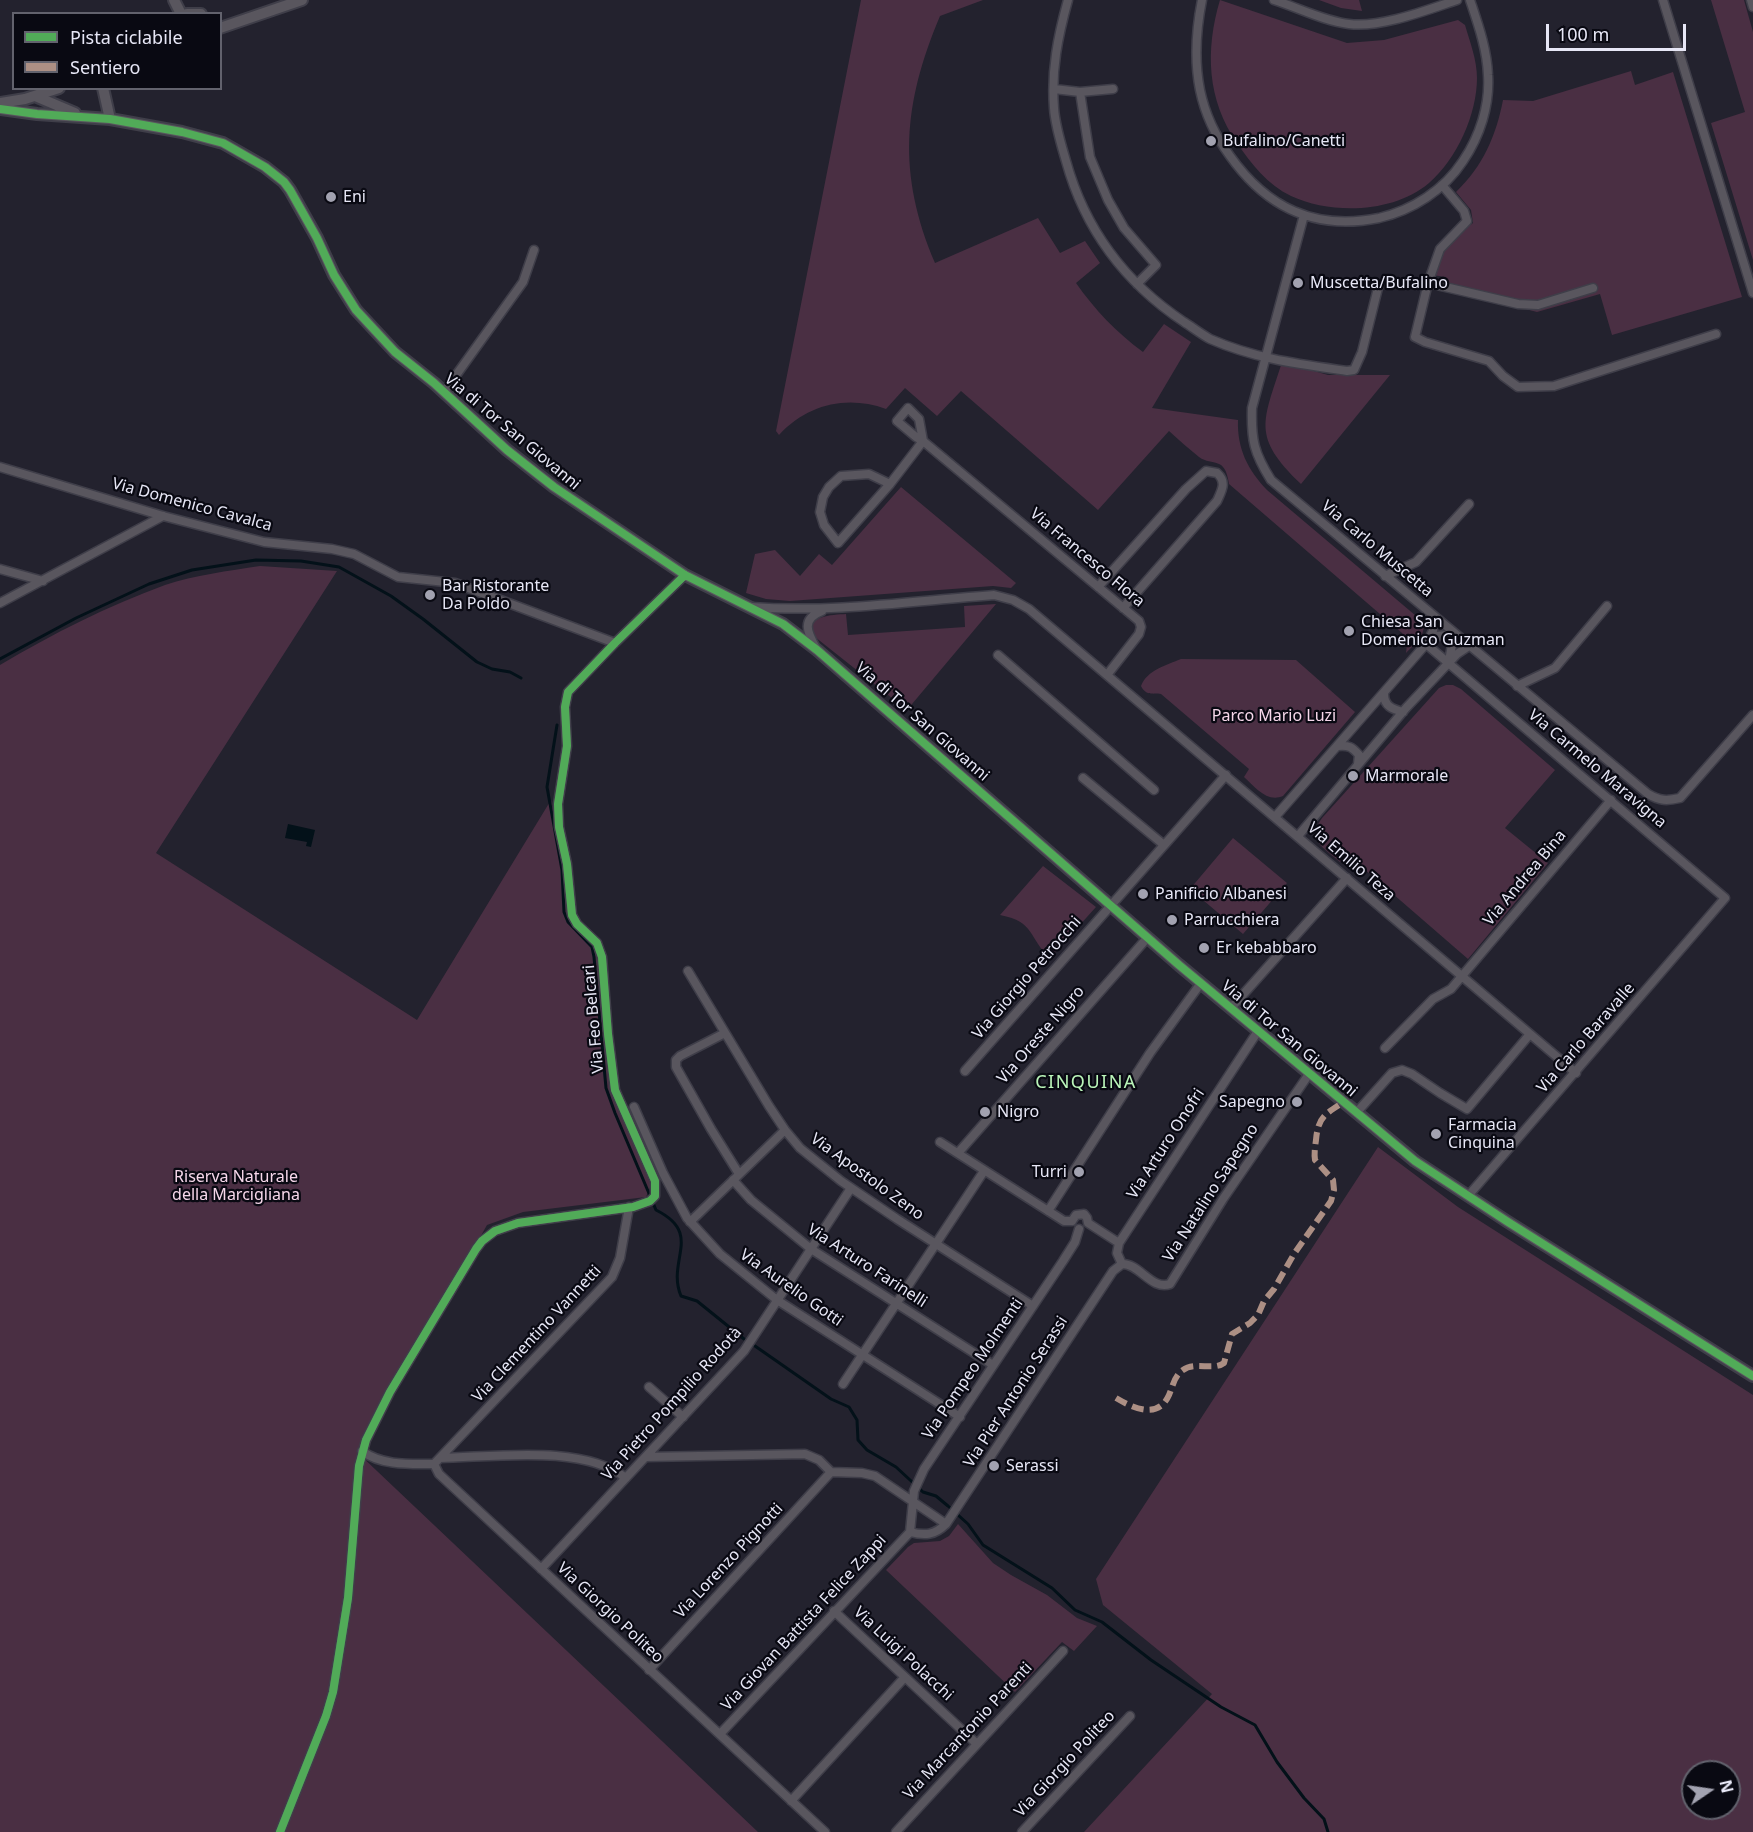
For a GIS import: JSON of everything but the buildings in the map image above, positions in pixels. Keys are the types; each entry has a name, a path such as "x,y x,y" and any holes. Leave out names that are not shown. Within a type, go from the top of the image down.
{"street":[{"path":"222,27 302,0"},
{"path":"1068,0 1057,40 1054,89 1054,110 1062,149 1083,210 1096,235 1125,273 1166,309 1208,338 1265,359 1347,371 1354,370 1362,352 1378,288"},
{"path":"1202,0 1197,32 1196,61 1201,96 1212,126 1224,148 1250,182 1281,205 1304,215 1342,222 1383,217 1410,207 1442,185 1461,165 1472,147 1481,125 1489,76 1487,57 1470,0"},
{"path":"1275,0 1343,23 1366,25 1457,0"},
{"path":"1663,0 1753,293"},
{"path":"1751,0 1753,7"},
{"path":"1054,89 1080,92 1113,89"},
{"path":"0,103 53,90"},
{"path":"104,90 110,119"},
{"path":"1080,92 1090,157 1108,200 1124,228 1156,265 1137,284"},
{"path":"35,96 67,111 87,117"},
{"path":"0,109 87,117"},
{"name":"Via di Tor San Giovanni","path":"87,117 182,132 223,143 265,167 290,190 317,238 334,275 356,310 395,352 444,392 507,450 554,487 686,575 783,624 817,650 1230,1008 1415,1161 1753,1376"},
{"path":"1442,185 1464,211 1467,221 1440,249 1428,283 1415,337 1489,361 1503,376 1518,387 1554,386 1716,334"},
{"name":"Via Carlo Muscetta","path":"1304,215 1252,408 1251,426 1254,450 1271,480 1517,686 1648,794 1659,800 1669,801 1680,798 1753,715"},
{"path":"444,392 523,282 534,250"},
{"path":"1428,283 1518,304 1538,305 1593,288"},
{"name":"Via Francesco Flora","path":"890,484 923,441 1139,621 1141,627 1139,634 1107,675"},
{"name":"Via Domenico Cavalca","path":"0,467 163,516 264,542 332,549 354,554 398,577 455,583 615,643"},
{"path":"1098,587 1185,489 1206,471 1217,473 1223,480 1224,487 1217,501 1123,608"},
{"path":"869,474 890,484 838,543 824,525 820,512 823,497 829,487 841,476 869,474"},
{"path":"1385,576 1416,562 1469,504"},
{"path":"0,603 163,516"},
{"path":"0,569 43,581"},
{"name":"Via Feo Belcari","path":"654,1178 615,1090 602,957 597,943 577,924 572,915 567,864 558,820 558,804 567,746 566,697 570,688 686,575"},
{"path":"748,606 779,609 828,608 994,595 1013,600 1029,609 1107,675"},
{"path":"1517,686 1555,668 1607,606"},
{"path":"817,650 807,633 808,623 813,614 828,608"},
{"path":"1275,817 1426,644 1433,631 1432,615"},
{"path":"1426,644 1438,636 1454,634 1449,664"},
{"name":"Via Carmelo Maravigna","path":"1426,644 1725,898"},
{"path":"1298,836 1403,712 1457,654 1469,646"},
{"path":"998,655 1154,790"},
{"name":"Via Emilio Teza","path":"1107,675 1576,1073"},
{"path":"1384,694 1384,701 1388,706 1403,712"},
{"path":"1338,746 1353,747 1359,755 1358,765"},
{"name":"Via Giorgio Petrocchi","path":"965,1071 1226,776"},
{"path":"1083,778 1164,845"},
{"name":"Via Andrea Bina","path":"1385,1048 1433,999 1451,989 1611,800"},
{"path":"1230,1008 1347,878"},
{"name":"Via Carlo Baravalle","path":"1468,1196 1725,898"},
{"name":"Via Oreste Nigro","path":"958,1153 1148,937"},
{"name":"Via Apostolo Zeno","path":"688,971 785,1130 806,1153 851,1188 1033,1306"},
{"path":"1048,1211 1150,1053 1201,983"},
{"name":"Via Arturo Onofri","path":"1119,1243 1258,1031"},
{"name":"Via Arturo Farinelli","path":"725,1033 680,1056 676,1060 676,1066 736,1177 751,1200 811,1249 993,1365"},
{"path":"1357,1113 1392,1072 1402,1070 1467,1109 1530,1034"},
{"name":"Via Natalino Sapegno","path":"1122,1264 1129,1264 1160,1285 1170,1284 1230,1189 1309,1074"},
{"name":"Via Aurelio Gotti","path":"634,1107 663,1173 690,1222 730,1264 777,1300 960,1417"},
{"path":"690,1222 785,1130"},
{"path":"940,1142 1064,1221 1072,1221"},
{"path":"843,1384 984,1171"},
{"path":"280,1832 326,1716 333,1692 348,1598 362,1452 390,1392 450,1289 482,1240 502,1228 518,1223 629,1208 650,1201 654,1198 656,1190 654,1178 663,1173"},
{"name":"Via Pietro Pompilio Rodotà","path":"542,1569 744,1351 851,1188"},
{"name":"Via Clementino Vannetti","path":"437,1461 612,1277 619,1262 629,1208"},
{"path":"1072,1221 1076,1215 1081,1213 1086,1216 1088,1223 1119,1243 1117,1253 1122,1264"},
{"path":"1072,1221 1074,1227 1079,1229 1086,1227 1088,1223"},
{"name":"Via Pompeo Molmenti","path":"910,1532 917,1483 924,1469 1075,1242 1079,1229"},
{"name":"Via Pier Antonio Serassi","path":"946,1524 1114,1269 1122,1264"},
{"path":"649,1387 683,1417"},
{"path":"362,1452 383,1461 437,1461 548,1455 598,1462 618,1471 626,1478"},
{"path":"646,1457 805,1454 819,1460 831,1472 862,1473 875,1476 946,1524 938,1532 927,1535 910,1532"},
{"name":"Via Giorgio Politeo","path":"437,1461 439,1474 825,1832"},
{"name":"Via Lorenzo Pignotti","path":"649,1670 831,1472"},
{"name":"Via Giovan Battista Felice Zappi","path":"720,1734 910,1532"},
{"name":"Via Luigi Polacchi","path":"834,1611 977,1744"},
{"name":"Via Marcantonio Parenti","path":"896,1832 1063,1650"},
{"path":"791,1801 905,1677"},
{"name":"Via Giorgio Politeo","path":"1022,1832 1130,1716"}],"green space":[{"path":"861,0 983,0 940,16 918,79 912,109 909,139 910,168 923,230 935,263 1038,218 1060,253 1085,241 1100,263 1076,283 1115,328 1143,352 1164,324 1191,342 1152,408 1238,420 1239,440 1245,458 1254,475 1267,490 1422,621 1422,634 1406,653 1407,644 1402,633 1229,484 1225,469 1221,465 1199,457 1169,431 1098,510 961,391 937,416 905,388 886,409 857,403 829,405 802,416 779,435 776,431"},
{"path":"1220,0 1347,43 1384,40 1458,20 1465,25 1473,51 1477,78 1469,121 1464,135 1448,162 1429,183 1415,193 1381,205 1362,208 1343,208 1307,202 1275,186 1242,151 1227,127 1214,92 1212,37"},
{"path":"1319,0 1359,0 1362,11 1341,8"},
{"path":"1711,0 1744,0 1753,32 1753,260 1711,123 1745,112"},
{"path":"1631,71 1635,85 1673,72 1742,297 1612,335 1600,294 1537,312 1444,288 1446,277 1432,275 1441,247 1473,223 1471,210 1456,192 1474,172 1487,150 1503,100 1533,101"},
{"path":"1282,362 1328,375 1390,375 1301,484 1274,453 1266,428 1266,414"},
{"path":"901,487 1016,583 1011,588 993,586 790,601 766,599 746,593 755,554 775,550 800,576 819,554 832,565"},
{"name":"Riserva Naturale della Marcigliana","path":"260,566 337,571 156,853 417,1020 551,800 566,874 569,917 596,946 602,979 611,1089 651,1185 646,1197 523,1212 487,1225 358,1453 758,1832 0,1832 0,665 81,621 165,585 200,576"},
{"path":"996,604 907,710 815,637 812,630 816,620 846,614 848,635 965,627 964,606"},
{"name":"Parco Mario Luzi","path":"1181,659 1296,660 1355,712 1283,796 1277,798 1267,796 1244,777 1249,769 1161,694 1145,691 1141,686 1153,672"},
{"path":"1453,685 1461,689 1555,770 1505,828 1548,863 1468,959 1348,855 1340,862 1316,838 1322,818 1439,688"},
{"path":"1233,838 1287,883 1243,934 1190,889"},
{"path":"1043,866 1096,907 1050,958 1026,926 1012,918 1000,915"},
{"path":"1378,1147 1458,1207 1753,1395 1753,1832 1084,1832 1212,1694 1103,1605 1096,1579"},
{"path":"958,1524 993,1563 1047,1595 1077,1618 1097,1626 1074,1651 1062,1642 1015,1692 886,1570 914,1543 940,1541 949,1536"}],"shaded area":[{"path":"288,824 315,830 311,847 306,846 307,842 285,838"}],"waterway":[{"path":"0,659 76,618 149,584 192,570 256,560 301,561 339,567 391,596 477,662 492,669 510,672 521,678"},
{"path":"557,725 547,787 562,870 564,912 568,922 592,947 594,957 606,1088 656,1210 670,1219 678,1228 681,1238 678,1271 681,1296 697,1301 744,1339"},
{"path":"755,1346 831,1399 849,1407 857,1420 858,1440 867,1450 896,1467 923,1492 936,1496 968,1524 983,1545 1052,1588 1075,1610 1102,1622 1151,1660 1221,1707 1255,1725 1277,1762 1304,1798 1324,1819 1328,1832"}],"marked path":[{"path":"1116,1398 1137,1408 1152,1410 1164,1403 1176,1378 1183,1370 1193,1366 1215,1366 1224,1363 1232,1334 1258,1315 1264,1301 1274,1289 1294,1254 1331,1201 1334,1190 1333,1180 1315,1160 1315,1145 1321,1121 1327,1113 1344,1102"}],"cycle path":[{"path":"0,109 110,119 182,132 223,143 265,167 284,182 290,190 317,238 334,275 356,310 395,352 434,383 507,450 554,487 685,575 783,624 817,650 1179,965 1415,1161 1753,1376"},
{"path":"280,1832 326,1716 333,1692 348,1598 359,1466 366,1440 390,1392 476,1249 495,1231 518,1223 633,1207 650,1201 655,1196 655,1181 615,1090 602,957 597,943 577,924 572,915 567,864 559,827 558,804 567,746 565,707 568,692 685,575"}],"place":[{"name":"Bufalino/Canetti","path":"1211,141"},
{"name":"Eni","path":"331,197"},
{"name":"Muscetta/Bufalino","path":"1298,283"},
{"name":"Bar Ristorante Da Poldo","path":"430,595"},
{"name":"Chiesa San Domenico Guzman","path":"1349,631"},
{"name":"Marmorale","path":"1353,776"},
{"name":"Panificio Albanesi","path":"1143,894"},
{"name":"Parrucchiera","path":"1172,920"},
{"name":"Er kebabbaro","path":"1204,948"},
{"name":"Sapegno","path":"1297,1102"},
{"name":"Nigro","path":"985,1112"},
{"name":"Farmacia Cinquina","path":"1436,1134"},
{"name":"Turri","path":"1079,1172"},
{"name":"Serassi","path":"994,1466"}],"district":[{"name":"CINQUINA","path":"1086,1083"}]}
